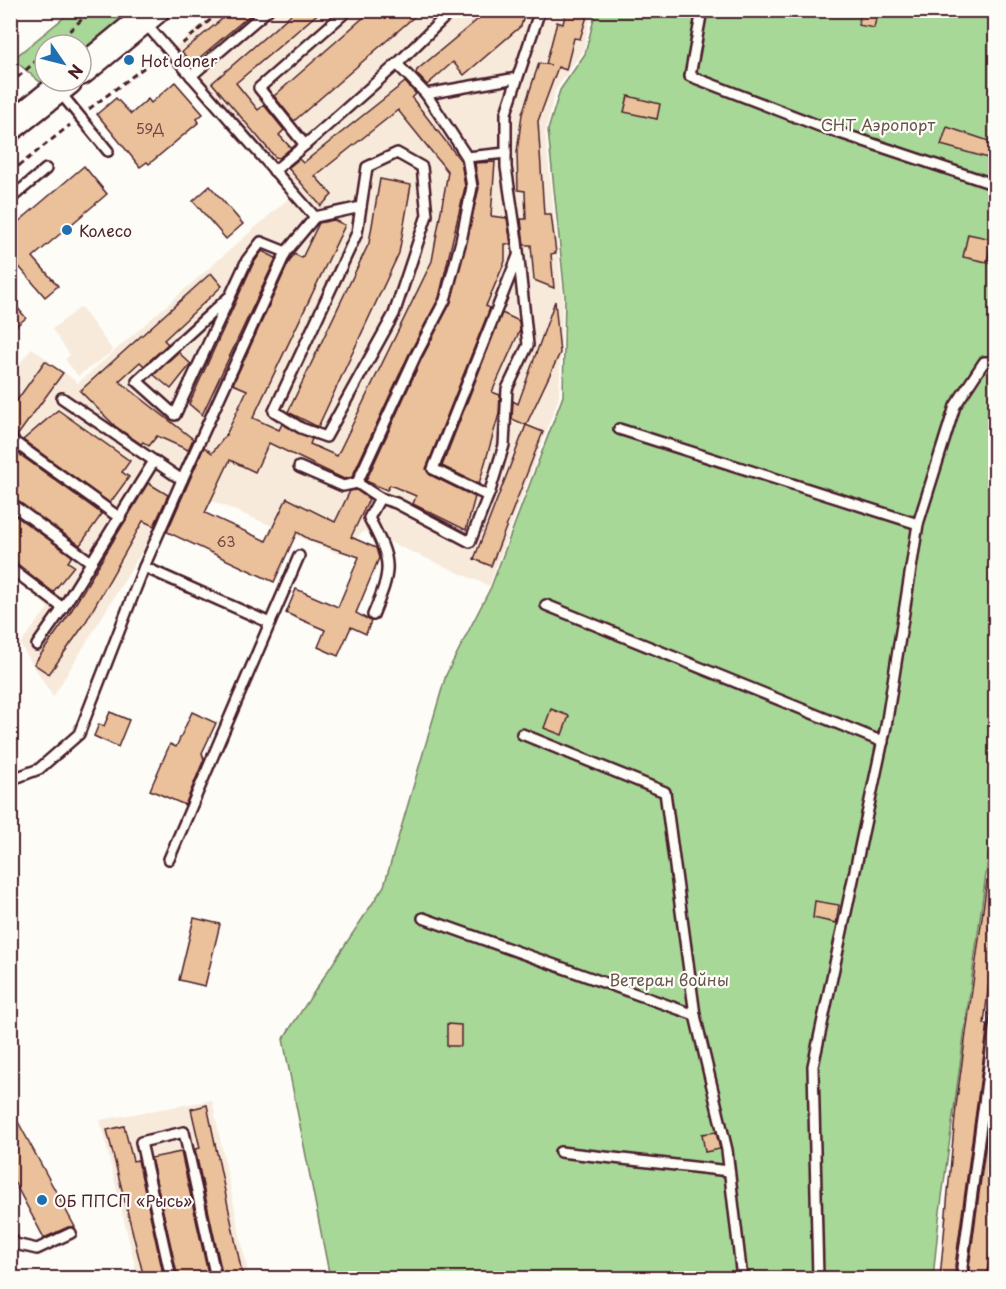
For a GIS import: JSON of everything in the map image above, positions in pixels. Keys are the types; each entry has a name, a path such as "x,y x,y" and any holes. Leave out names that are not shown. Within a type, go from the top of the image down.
{"street":[{"path":"93,61 149,15"},
{"path":"10,127 54,93"}],"lane":[{"path":"191,76 268,10"},
{"path":"305,145 259,88 348,10"},
{"path":"274,171 397,64 452,10"},
{"path":"299,467 343,486 357,483 380,498 470,542 504,445 507,389 528,345 506,153 506,113 540,10"},
{"path":"702,10 690,76 822,127 996,185"},
{"path":"149,15 167,50 315,217"},
{"path":"357,483 415,357 445,300 461,241 471,188 467,157 426,94 397,64"},
{"path":"426,94 517,78"},
{"path":"67,93 80,117 108,151"},
{"path":"397,153 422,167 427,215 394,314 326,438 300,428 274,411 357,233 361,207 367,167 397,153"},
{"path":"467,157 506,153"},
{"path":"10,199 46,169"},
{"path":"10,780 39,769 79,734 144,567 286,252 315,217 361,207"},
{"path":"230,296 137,381 175,415 247,260 261,242 286,252"},
{"path":"488,496 433,469 519,254"},
{"path":"818,1278 813,1066 883,742 918,524 955,406 984,362 996,362"},
{"path":"62,398 182,480"},
{"path":"620,429 918,524"},
{"path":"10,439 120,518"},
{"path":"37,645 63,608 154,461"},
{"path":"373,615 388,578 385,548 369,518 380,498"},
{"path":"10,502 91,562"},
{"path":"169,859 299,556"},
{"path":"144,567 270,623"},
{"path":"10,568 63,608"},
{"path":"546,605 883,742"},
{"path":"522,734 665,792 695,1015 727,1150 742,1278"},
{"path":"423,918 695,1015"},
{"path":"963,1278 962,1267 996,1014"},
{"path":"171,1278 141,1142 184,1132 216,1278"},
{"path":"560,1152 729,1171"},
{"path":"10,1236 15,1244 37,1249 71,1233"},
{"path":"993,1278 996,1264"}],"path":[{"path":"67,33 92,10"},
{"path":"10,173 167,50 184,44 222,10"},
{"path":"10,84 33,64"}],"shaded area":[{"path":"218,11 592,11 583,51 556,89 545,132 563,297 559,397 489,586 364,531 339,554 181,488 53,697 20,644 48,608 11,576 10,376 32,348 78,383 289,198 167,54"},
{"path":"81,307 113,351 78,376 65,359 70,355 52,329"},
{"path":"212,1100 249,1278 138,1278 100,1120"}],"green space":[{"path":"72,11 130,11 93,41 93,33 45,33"},
{"name":"Ветеран войны","path":"596,11 995,11 996,801 933,1278 330,1278 283,1039 384,886 446,675 491,587 563,396 565,296 548,130 560,90 585,54"},
{"path":"33,43 33,76 13,59"}],"building":[{"path":"233,10 256,10 192,64 182,52"},
{"path":"296,10 322,10 236,83 258,110 264,105 284,130 279,135 291,148 279,158 275,157 212,83"},
{"path":"372,10 422,10 294,121 274,96"},
{"path":"489,10 526,10 521,26 464,75 453,62 427,85 416,73 417,70"},
{"path":"566,10 589,10 580,39 574,38 566,70 558,67 538,121 544,214 551,214 556,253 551,254 554,288 534,280 531,245 524,245 521,219 526,219 525,191 518,190 517,152 522,114 539,63 551,65 546,64 557,22 563,24"},
{"path":"861,10 878,10 874,28 858,25"},
{"path":"175,82 203,114 197,119 199,122 149,164 147,162 140,167 97,114 116,98 131,114 148,99 151,103"},
{"path":"405,82 416,94 412,98 461,161 465,187 439,298 409,354 352,477 344,479 269,443 255,472 230,460 205,513 266,541 287,498 335,522 350,491 356,490 369,499 351,537 376,548 379,558 356,613 371,621 366,634 351,627 338,656 318,647 325,630 286,613 296,589 338,607 359,557 312,541 297,532 274,582 167,532 204,447 212,453 226,435 247,390 233,384 288,264 294,254 302,258 319,223 334,220 345,225 253,418 279,430 282,424 312,439 310,444 337,456 432,261 448,172 398,110 315,176 332,195 321,206 288,168 299,159 303,163"},
{"path":"628,96 660,104 657,119 624,112"},
{"path":"947,127 992,142 988,158 941,145"},
{"path":"495,162 491,216 507,218 511,244 505,244 505,261 486,306 490,308 426,469 430,475 475,497 466,530 413,504 416,496 390,485 387,490 366,481 421,360 451,302 479,188 475,163"},
{"path":"84,166 107,194 33,257 58,286 45,297 10,256 10,229"},
{"path":"380,179 411,185 399,253 318,427 288,412 369,243"},
{"path":"210,186 243,224 226,239 193,201"},
{"path":"968,234 992,239 987,262 963,257"},
{"path":"262,251 276,258 202,415 189,404 253,264"},
{"path":"211,273 222,286 164,340 168,344 144,366 140,362 119,381 193,439 188,450 157,436 149,446 143,442 141,444 115,426 80,391"},
{"path":"10,299 26,318 10,331"},
{"path":"555,301 560,353 526,425 512,419 513,401 518,404"},
{"path":"502,313 519,321 520,330 492,392 500,395 499,414 479,484 442,466"},
{"path":"178,352 191,364 171,389 154,375"},
{"path":"45,361 63,373 17,436 10,432 10,410"},
{"path":"58,410 130,461 122,472 129,477 110,503 23,440"},
{"path":"526,425 543,432 491,566 474,559"},
{"path":"12,449 102,514 80,545 10,496"},
{"path":"148,483 168,495 154,526 143,521 84,625 49,674 34,664 68,616"},
{"path":"10,512 72,556 68,562 74,566 53,592 10,558"},
{"path":"551,709 569,716 562,735 544,728"},
{"path":"110,712 129,720 118,747 94,736 99,724 104,726"},
{"path":"192,712 216,723 202,753 204,759 185,805 150,790 170,744 176,747"},
{"path":"987,881 996,882 996,923 984,1024 988,1024 955,1266 956,1278 940,1278 956,1106"},
{"path":"815,901 839,905 836,923 813,918"},
{"path":"194,918 220,924 205,986 179,980"},
{"path":"447,1024 461,1025 461,1046 447,1046"},
{"path":"996,1068 996,1219 986,1278 970,1278 969,1267"},
{"path":"207,1105 243,1278 223,1278 195,1149 200,1148 191,1109"},
{"name":"ОБ ППСП «Рысь»","path":"10,1107 75,1227 68,1227 44,1238 10,1174"},
{"path":"124,1126 133,1161 138,1160 164,1278 144,1278 107,1130"},
{"path":"716,1132 720,1149 705,1152 702,1134"},
{"path":"181,1152 209,1278 178,1278 151,1158"}],"place":[{"name":"Hot doner","path":"129,60"},
{"name":"Колесо","path":"67,230"},
{"name":"ОБ ППСП «Рысь»","path":"42,1200"}],"park label":[{"name":"СНТ Аэропорт","path":"878,124"}]}
